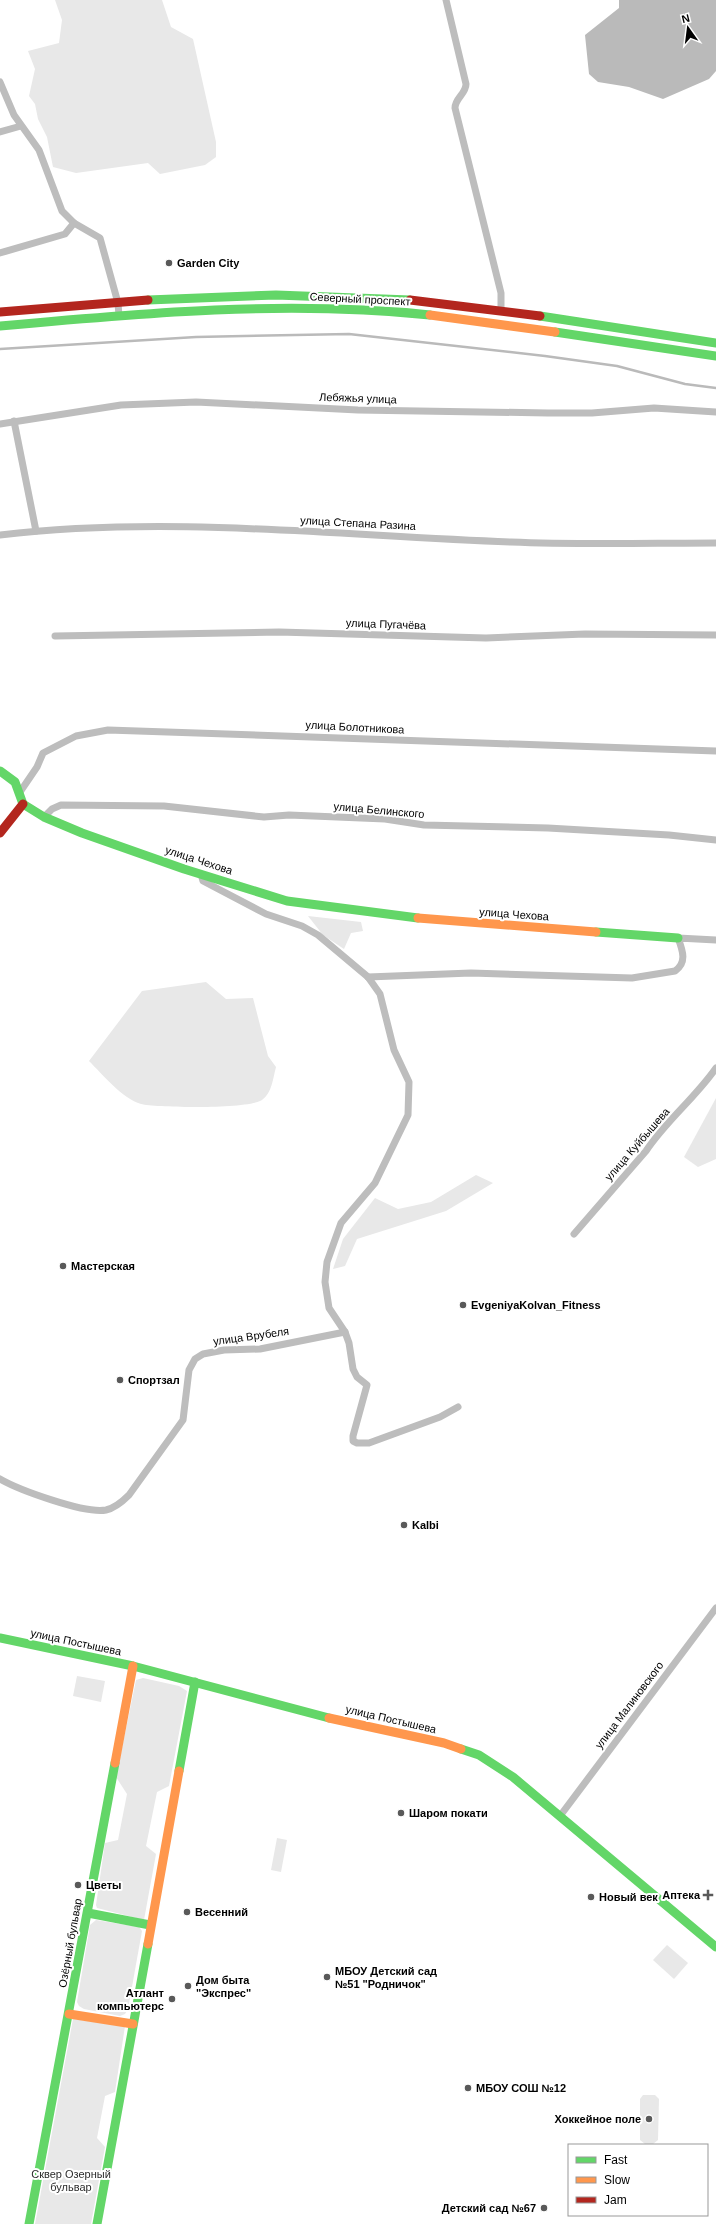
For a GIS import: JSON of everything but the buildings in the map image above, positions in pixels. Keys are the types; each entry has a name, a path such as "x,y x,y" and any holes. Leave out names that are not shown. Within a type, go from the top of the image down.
{"main road":[{"name":"Северный проспект","path":"0,312 118,303 280,295 370,297 501,310 716,342"},
{"path":"280,295 280,309"},
{"name":"Северный проспект","path":"0,326 119,316 280,309 362,310 453,317 716,356"},
{"path":"0,771 15,782 20,792 23,804 0,833"},
{"name":"улица Чехова","path":"23,804 44,817 82,833 201,874 287,901 403,917 678,938"},
{"name":"улица Постышева","path":"0,1638 133,1666 326,1717 463,1748 496,1765 560,1816 716,1947"},
{"name":"Озёрный бульвар","path":"29,2224 70,2014 133,1666"},
{"path":"97,2224 195,1682"},
{"path":"88,1913 150,1925"},
{"path":"70,2014 133,2024"}],"street":[{"path":"446,0 466,84 464,91 455,103 455,108 499,286 501,310"},
{"path":"0,82 21,126 39,150 62,211 74,223 100,238 118,303 119,316"},
{"path":"0,132 21,126"},
{"path":"0,253 65,234 74,223"},
{"name":"Лебяжья улица","path":"0,424 14,420 121,405 196,402 358,410 592,413 654,408 716,412"},
{"path":"14,420 36,531"},
{"name":"улица Степана Разина","path":"0,536 36,531 102,526 170,526 512,542 716,543"},
{"name":"улица Пугачёва","path":"55,636 279,632 486,638 593,634 716,635"},
{"name":"улица Болотникова","path":"20,792 37,767 43,753 76,736 108,730 716,751"},
{"name":"улица Белинского","path":"44,817 52,809 61,805 164,806 264,817 289,815 385,819 424,825 548,828 669,835 716,840"},
{"path":"201,874 203,881 240,901 266,914 302,926 318,935 368,977 380,994 394,1050 409,1082 408,1116 375,1183 341,1223 327,1262 325,1282 329,1308 345,1332 349,1343 353,1369 357,1378 366,1385 352,1436 353,1441 357,1443 369,1443 440,1417 458,1407"},
{"path":"368,977 471,973 632,978 675,971 681,967 683,961 678,938 716,940"},
{"name":"улица Куйбышева","path":"574,1234 704,1084 716,1068"},
{"name":"улица Врубеля","path":"0,1479 16,1488 90,1510 107,1510 120,1504 129,1495 183,1420 189,1370 195,1360 203,1354 224,1350 260,1349 345,1332"},
{"name":"улица Малиновского","path":"560,1816 716,1608"}],"green space":[{"path":"55,0 162,0 171,27 193,39 216,142 216,157 205,165 160,174 148,163 76,173 53,167 47,137 38,119 35,104 29,96 35,69 28,51 59,43 62,20"},
{"path":"308,916 361,922 363,931 351,933 344,949 323,935"},
{"path":"206,982 226,999 253,998 268,1056 276,1067 270,1089 262,1100 240,1105 203,1107 141,1104 120,1092 89,1061 142,991"},
{"path":"716,1098 716,1159 698,1167 684,1157"},
{"path":"476,1175 493,1183 446,1211 357,1239 345,1266 333,1269 343,1239 375,1198 398,1209 431,1202"},
{"path":"77,1676 105,1681 101,1702 73,1696"},
{"path":"143,1678 179,1686 187,1691 169,1786 157,1792 146,1846 156,1854 144,1920 97,1908 96,1905 105,1843 118,1840 127,1794 116,1777 136,1680"},
{"path":"277,1838 287,1840 281,1872 271,1870"},
{"path":"96,1920 139,1927 142,1931 128,2009 125,2014 120,2016 84,2009 79,2006 77,2002 90,1925"},
{"path":"667,1945 688,1963 674,1979 653,1960"},
{"name":"Сквер Озерный бульвар","path":"73,2019 125,2026 115,2092 105,2096 97,2138 105,2147 91,2224 35,2224"},
{"name":"Хоккейное поле","path":"643,2095 655,2095 659,2099 658,2140 653,2144 645,2144 640,2140 640,2099"}],"shaded area":[{"path":"619,0 716,0 716,71 709,79 663,99 629,87 598,82 589,74 585,35 619,8"}],"waterway":[{"path":"0,349 196,337 349,334 545,356 617,366 685,384 716,388"}],"traffic: fast":[{"path":"148,300 276,295 410,300"},
{"path":"0,326 161,313 268,308 376,311 430,315"},
{"path":"540,316 716,343"},
{"path":"555,332 716,356"},
{"path":"0,771 15,782 23,804"},
{"path":"23,804 44,817 82,833 184,869 287,901 418,918"},
{"path":"596,932 678,938"},
{"path":"0,1638 133,1666 329,1718"},
{"path":"179,1771 195,1682"},
{"path":"461,1749 479,1755 513,1777 716,1947"},
{"path":"29,2224 115,1763"},
{"path":"88,1913 150,1925"},
{"path":"97,2224 148,1944"}],"traffic: slow":[{"path":"430,315 555,332"},
{"path":"418,918 596,932"},
{"path":"115,1763 133,1666"},
{"path":"329,1718 444,1743 461,1749"},
{"path":"148,1944 179,1771"},
{"path":"69,2014 133,2024"}],"traffic: jam":[{"path":"0,312 148,300"},
{"path":"410,300 540,316"},
{"path":"0,833 23,804"}],"place":[{"name":"Garden City","path":"169,263"},
{"name":"Мастерская","path":"63,1266"},
{"name":"EvgeniyaKolvan_Fitness","path":"463,1305"},
{"name":"Спортзал","path":"120,1380"},
{"name":"Kalbi","path":"404,1525"},
{"name":"Шаром покати","path":"401,1813"},
{"name":"Цветы","path":"78,1885"},
{"name":"Аптека","path":"708,1895"},
{"name":"Новый век","path":"591,1897"},
{"name":"Весенний","path":"187,1912"},
{"name":"МБОУ Детский сад №51 \"Родничок\"","path":"327,1977"},
{"name":"Дом быта \"Экспрес\"","path":"188,1986"},
{"name":"Атлант компьютерс","path":"172,1999"},
{"name":"МБОУ СОШ №12","path":"468,2088"},
{"name":"Хоккейное поле","path":"649,2119"},
{"name":"Детский сад №67","path":"544,2208"}]}
